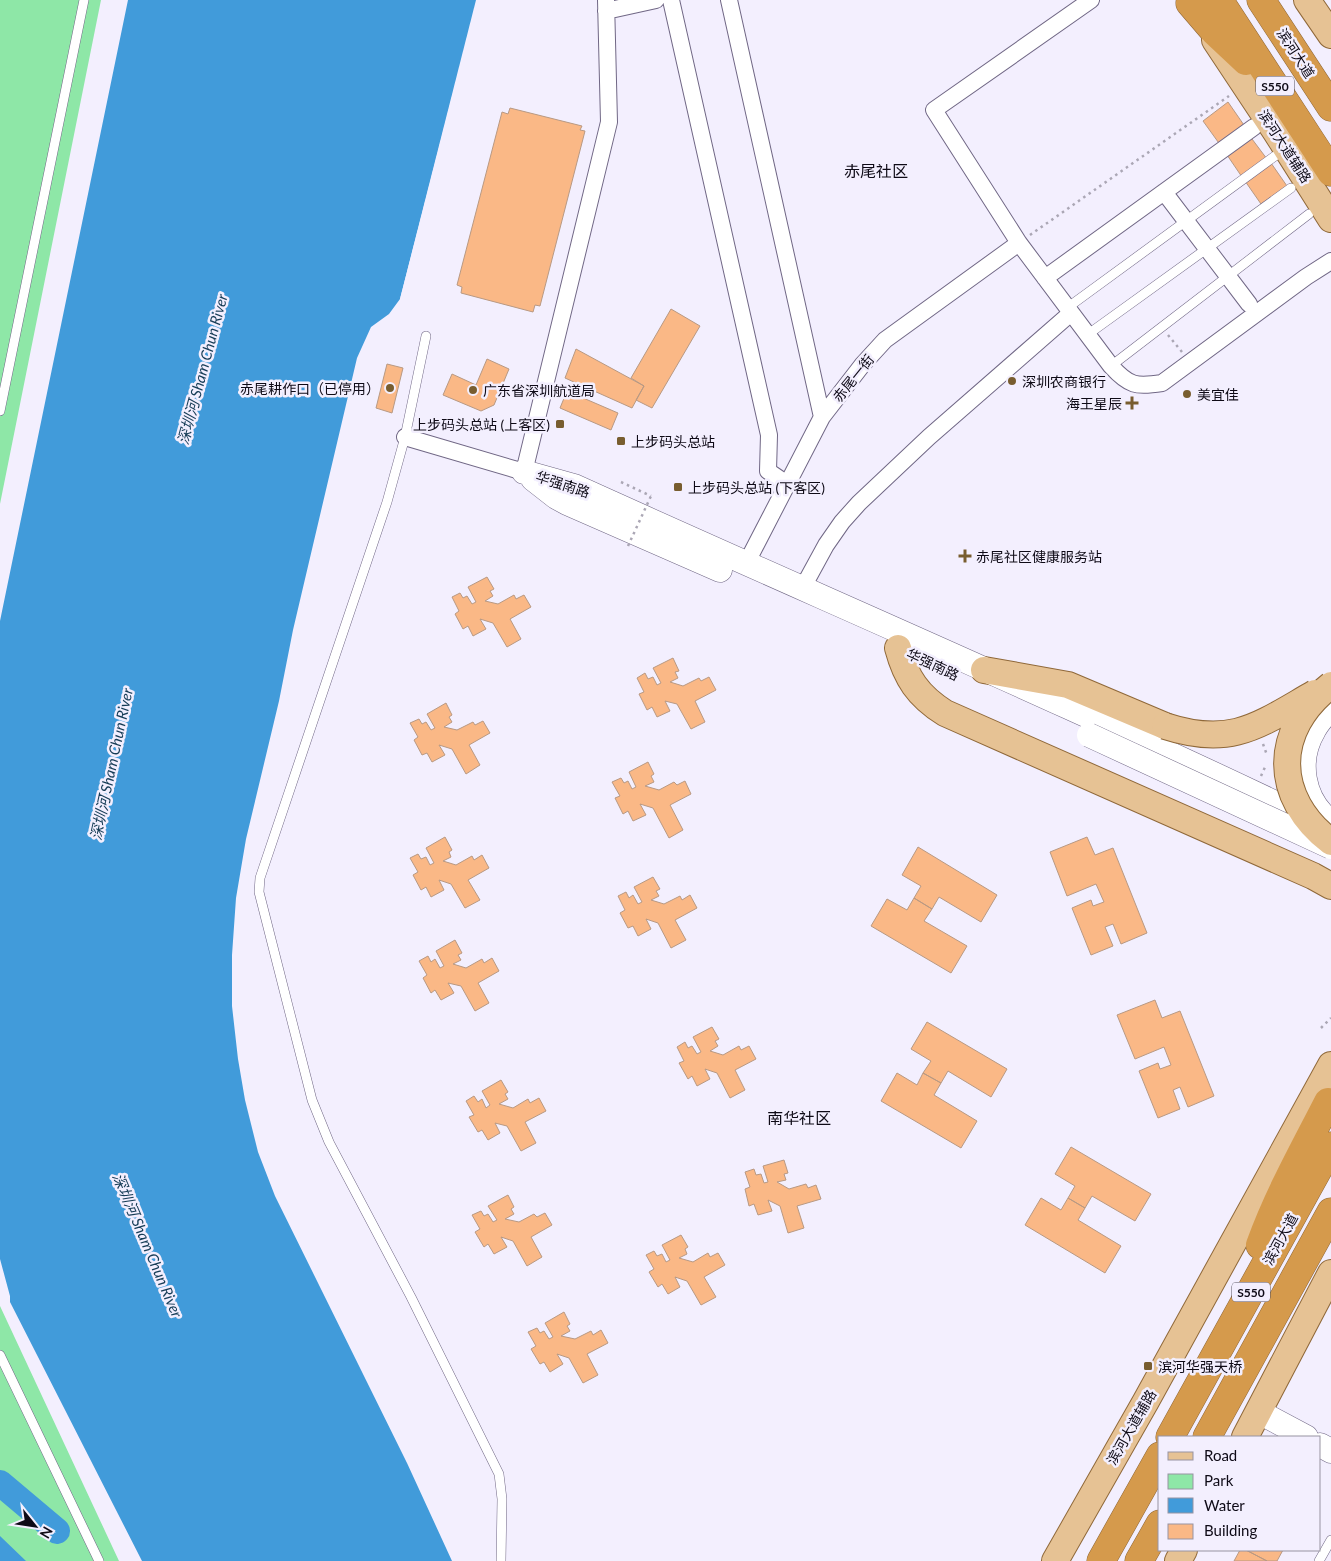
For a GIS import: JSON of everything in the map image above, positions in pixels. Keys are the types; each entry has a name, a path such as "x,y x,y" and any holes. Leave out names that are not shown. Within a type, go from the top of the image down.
{"highway":[{"name":"S550","path":"1219,0 1331,172"},
{"name":"滨河大道","path":"1261,0 1331,107"},
{"path":"1189,1 1214,31 1286,102"},
{"path":"1221,1346 1238,1307 1270,1218 1330,1100"},
{"name":"滨河大道","path":"1171,1436 1331,1146"},
{"name":"S550","path":"1209,1436 1331,1212"},
{"path":"1253,1354 1331,1243"},
{"path":"1101,1561 1158,1460"},
{"path":"1139,1561 1158,1528"}],"main road":[{"path":"1307,0 1331,35"},
{"name":"滨河大道辅路","path":"1189,1 1276,132 1320,216"},
{"name":"华强南路","path":"524,472 574,486 1253,792 1331,830"},
{"name":"华强南路","path":"524,472 556,497 567,503 898,648 1331,847"},
{"path":"898,648 922,673 944,691 963,703 1331,868"},
{"path":"898,648 904,669 911,682 933,705 945,713 1313,876 1331,886"},
{"path":"984,670 1068,684 1165,726 1180,731 1207,735 1236,733 1265,722 1331,685"},
{"path":"1331,685 1311,703 1302,715 1289,745 1287,761 1289,781 1293,796 1300,810 1309,823 1331,842"},
{"path":"1331,708 1314,729 1307,743 1303,770 1309,795 1318,809 1331,822"},
{"name":"滨河大道辅路","path":"1055,1561 1146,1401 1331,1065"},
{"name":"滨河大道辅路","path":"1250,1213 1330,1100"},
{"path":"1247,1436 1331,1273"},
{"path":"1259,1412 1304,1436"}],"street":[{"path":"404,437 524,472 609,122 606,6 656,0"},
{"path":"671,0 769,435 768,471 787,484"},
{"path":"729,0 822,417"},
{"path":"1091,0 934,110 1019,243 1111,366 1124,379 1130,382 1143,386 1162,383 1306,277 1331,262"},
{"path":"1045,278 1254,127"},
{"path":"1164,192 1249,304"},
{"name":"赤尾一街","path":"746,564 822,417 863,364 885,340 1019,243"},
{"path":"802,589 826,545 842,522 859,503 1069,310"}],"lane":[{"path":"0,411 84,0"},
{"path":"1069,310 1275,156"},
{"path":"1087,335 1291,188"},
{"path":"1111,366 1228,277 1320,216"},
{"path":"426,336 404,437 387,502 260,878 259,892 312,1100 329,1142 411,1297 499,1474 502,1499 501,1561"},
{"path":"0,1355 99,1561"},
{"path":"1319,1561 1331,1540"}],"path":[{"path":"1019,243 1230,95"},
{"path":"621,482 651,496 628,546"},
{"path":"1321,1028 1331,1018"}],"green space":[{"path":"0,0 101,0 0,504"},
{"path":"0,1306 119,1561 0,1561"}],"water":[{"name":"深圳河 Sham Chun River","path":"128,0 477,0 400,299 389,314 371,327 357,358 246,839 236,898 232,955 232,1006 238,1059 245,1100 258,1152 275,1196 407,1463 452,1561 142,1561 10,1302 0,1259 0,621"},
{"path":"0,1536 26,1561 0,1561"}],"pier":[{"path":"476,0 480,0 403,300 400,299"}],"building":[{"path":"1228,102 1246,128 1221,146 1203,121"},
{"path":"510,108 582,126 580,130 585,131 540,306 535,305 533,312 461,293 462,287 457,285 502,112 508,114"},
{"path":"1249,135 1267,159 1242,177 1225,152"},
{"path":"1271,163 1287,186 1261,204 1245,181"},
{"path":"671,309 700,326 652,408 636,400 644,386 631,378"},
{"path":"576,349 644,386 632,408 565,378"},
{"name":"广东省深圳航道局","path":"487,359 509,369 494,405 481,411 443,395 452,374 476,385"},
{"name":"赤尾耕作口（已停用）","path":"387,364 403,368 392,413 376,408"},
{"path":"567,391 618,413 611,430 560,408"},
{"path":"487,577 494,589 490,591 493,596 485,601 498,604 514,595 516,599 524,595 531,607 510,619 521,639 507,647 493,623 480,619 486,629 473,636 468,626 463,629 455,614 459,611 452,597 460,593 463,598 467,596 472,604 476,602 468,587"},
{"path":"673,658 679,671 675,672 678,678 670,682 683,686 699,678 701,681 709,677 716,690 695,701 705,722 691,729 677,704 665,701 670,711 657,717 652,707 647,710 639,694 644,692 637,678 645,673 648,679 653,677 657,685 661,683 653,668"},
{"path":"446,703 452,715 449,717 452,722 444,727 457,730 473,722 475,725 483,721 490,733 469,745 480,765 466,774 452,749 439,745 445,755 432,762 427,753 422,755 414,740 418,737 410,723 419,719 422,724 426,722 431,730 435,728 427,714"},
{"path":"648,762 654,774 651,776 654,782 645,786 659,790 674,782 677,785 685,781 691,794 670,805 683,830 669,838 653,808 640,804 646,815 633,821 628,811 623,814 615,798 620,796 612,782 621,778 624,783 628,781 632,789 636,787 629,772"},
{"path":"445,837 452,850 449,852 451,857 443,861 456,865 472,856 474,860 482,855 489,868 468,880 480,900 465,908 451,884 439,880 444,890 431,897 426,887 421,890 413,875 418,872 410,858 418,854 421,859 426,857 430,865 434,863 426,848"},
{"path":"1087,837 1095,855 1113,848 1147,933 1121,944 1113,924 1105,927 1113,946 1091,955 1072,908 1091,900 1093,906 1104,902 1096,884 1067,896 1050,852"},
{"path":"918,847 997,895 981,922 939,897 932,909 914,898 921,886 902,875"},
{"path":"653,877 660,889 656,891 659,896 651,900 664,904 680,896 682,900 690,895 697,908 675,920 686,940 671,948 658,923 646,919 651,929 638,936 633,926 628,928 620,913 625,910 618,896 626,892 629,898 633,895 638,904 642,902 634,887"},
{"path":"914,898 932,909 924,921 967,946 951,973 871,926 887,899 907,910"},
{"path":"455,940 462,953 458,955 461,960 453,964 466,968 482,959 484,963 492,958 499,971 478,983 489,1003 475,1011 461,986 448,983 454,993 441,1000 435,990 431,993 423,978 427,975 419,961 428,956 431,962 435,959 440,968 444,966 436,951"},
{"path":"1155,1000 1162,1018 1180,1011 1214,1096 1188,1107 1180,1087 1173,1090 1180,1109 1158,1118 1139,1071 1158,1063 1160,1069 1171,1065 1164,1047 1135,1059 1117,1015"},
{"path":"927,1022 1007,1069 991,1097 948,1071 941,1083 923,1073 931,1061 911,1049"},
{"path":"712,1027 719,1039 715,1041 718,1046 710,1051 723,1055 739,1046 741,1050 749,1046 756,1059 735,1070 745,1090 730,1098 717,1073 705,1069 710,1079 697,1086 692,1076 688,1079 679,1063 684,1061 677,1047 685,1042 688,1048 692,1046 697,1054 701,1052 693,1037"},
{"path":"897,1073 917,1085 923,1073 941,1083 934,1095 977,1121 961,1148 881,1101"},
{"path":"501,1080 508,1092 505,1094 508,1099 499,1104 513,1108 528,1099 530,1103 539,1098 546,1111 525,1122 536,1143 521,1151 507,1126 495,1123 500,1133 488,1140 482,1130 478,1132 469,1117 474,1115 466,1101 474,1096 478,1102 482,1099 486,1108 490,1105 482,1091"},
{"path":"1071,1147 1151,1194 1135,1221 1092,1196 1085,1208 1068,1198 1075,1186 1055,1174"},
{"path":"784,1160 788,1173 784,1174 786,1180 777,1182 789,1189 806,1184 808,1188 816,1185 821,1199 797,1206 804,1228 788,1233 780,1206 768,1200 772,1211 758,1215 754,1204 749,1206 745,1189 750,1187 745,1172 754,1169 756,1175 761,1174 764,1183 768,1182 763,1166"},
{"path":"508,1195 514,1207 511,1209 514,1214 505,1219 519,1222 534,1214 537,1217 545,1213 552,1225 531,1237 542,1257 527,1266 513,1241 501,1237 507,1247 494,1254 488,1244 484,1247 475,1232 480,1229 472,1215 481,1211 484,1216 488,1214 493,1222 497,1220 488,1206"},
{"path":"1041,1198 1061,1210 1068,1198 1085,1208 1078,1220 1121,1246 1105,1273 1025,1225"},
{"path":"681,1235 688,1247 685,1249 687,1254 679,1258 693,1262 708,1253 710,1257 718,1253 725,1265 704,1277 716,1297 701,1305 687,1281 675,1277 680,1287 668,1294 662,1284 658,1287 649,1272 654,1269 646,1255 654,1251 657,1256 662,1254 666,1262 670,1260 662,1245"},
{"path":"564,1312 570,1324 567,1326 570,1331 561,1336 575,1339 591,1331 593,1335 601,1330 608,1343 587,1354 598,1375 583,1383 569,1358 557,1354 563,1364 550,1372 544,1362 540,1364 531,1349 536,1346 528,1332 537,1328 540,1333 544,1331 549,1339 553,1337 545,1323"},
{"path":"1239,1551 1248,1551 1267,1561 1234,1561"},
{"path":"1248,1551 1282,1551 1277,1561 1267,1561"}],"waterway":[{"path":"0,1483 57,1531"}],"place":[{"name":"深圳农商银行","path":"1012,381"},
{"name":"赤尾耕作口（已停用）","path":"390,388"},
{"name":"广东省深圳航道局","path":"473,390"},
{"name":"美宜佳","path":"1187,394"},
{"name":"海王星辰","path":"1132,403"},
{"name":"上步码头总站 (上客区)","path":"560,424"},
{"name":"上步码头总站","path":"621,441"},
{"name":"上步码头总站 (下客区)","path":"678,487"},
{"name":"赤尾社区健康服务站","path":"965,556"},
{"name":"滨河华强天桥","path":"1148,1366"}],"district":[{"name":"赤尾社区","path":"876,170"},
{"name":"南华社区","path":"799,1117"}]}
